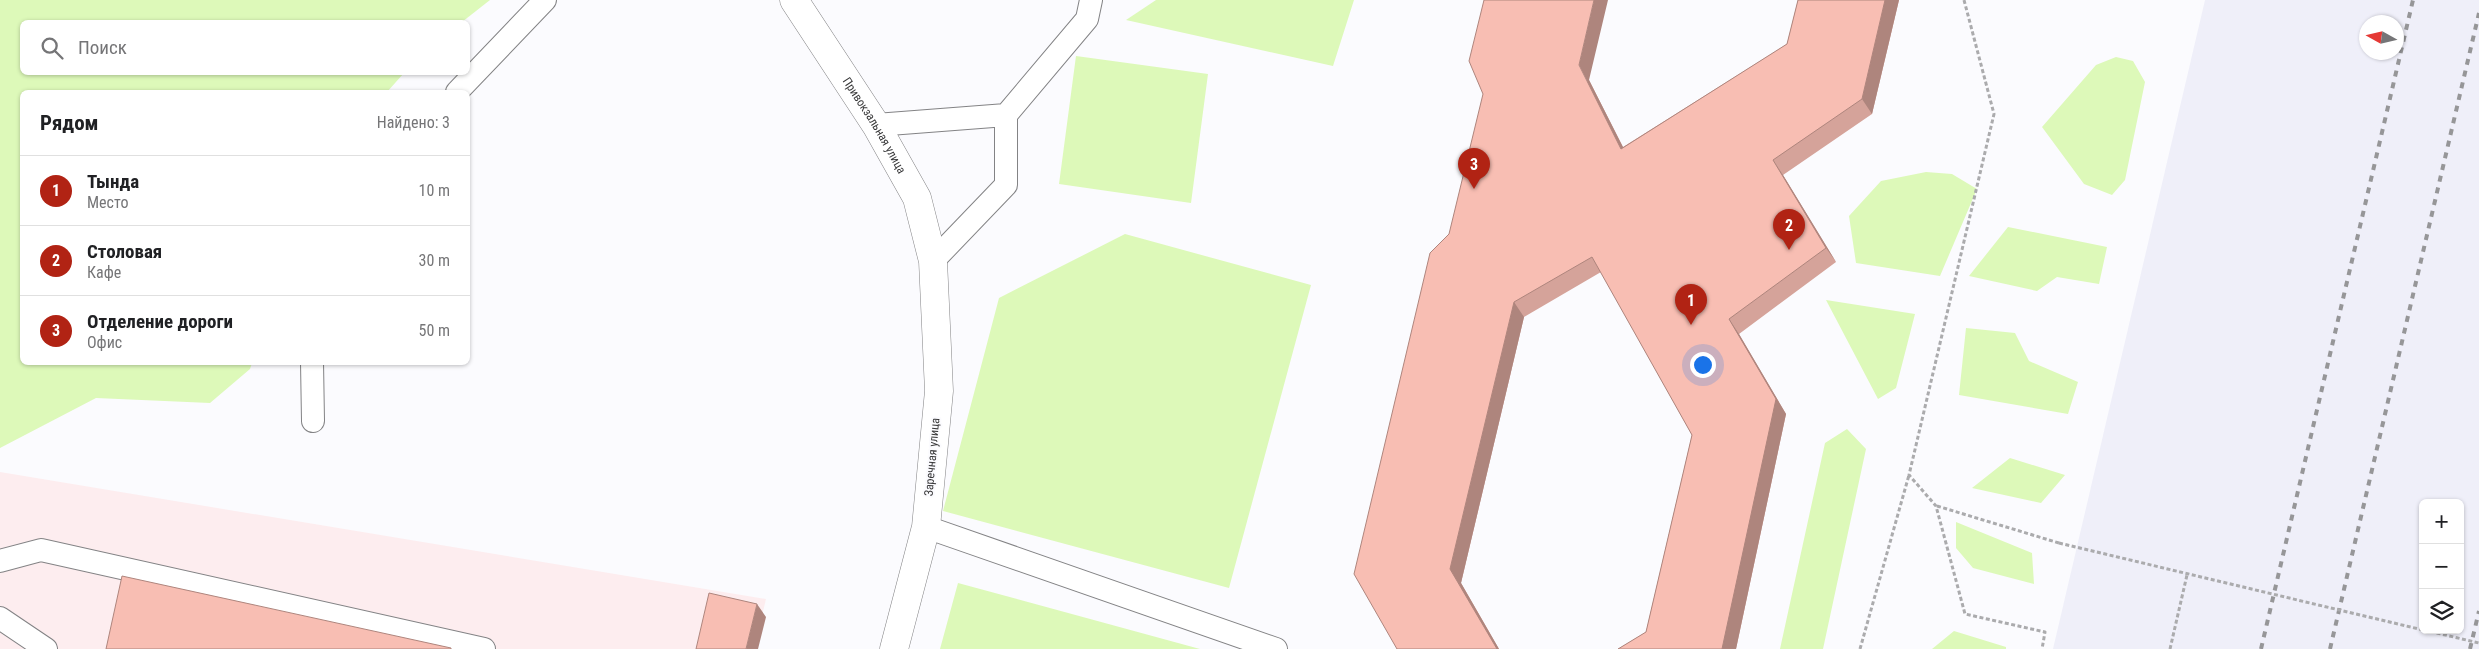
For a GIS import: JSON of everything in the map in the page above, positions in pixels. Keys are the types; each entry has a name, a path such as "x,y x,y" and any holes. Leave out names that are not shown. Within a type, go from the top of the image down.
{"street":[{"name":"Привокзальная улица","path":"794,0 876,125 917,198 933,261"},
{"name":"Заречная улица","path":"894,649 926,527 939,391 933,261"}],"lane":[{"path":"459,90 545,0"},
{"path":"933,261 1006,185 1006,115 1087,18 1091,0"},
{"path":"876,125 1006,115"},
{"path":"312,365 313,421"},
{"path":"926,527 1276,649"},
{"path":"0,561 41,550 484,649"},
{"path":"0,618 46,649"}],"path":[{"path":"1860,649 1909,475 1994,114 1964,0"},
{"path":"1909,475 1936,506 1965,614 2045,632 2042,649"},
{"path":"1936,506 2059,543 2419,629"},
{"path":"2170,649 2187,575"},
{"path":"2440,634 2479,643"}],"shaded area":[{"path":"2205,0 2479,0 2479,649 2053,649"},
{"path":"0,472 766,599 754,649 0,649"}],"green space":[{"path":"0,0 490,0 465,20 20,20 20,75 402,75 389,90 20,90 20,365 251,365 250,369 210,403 96,398 0,448"},
{"path":"1156,0 1354,0 1333,66 1126,20"},
{"path":"1076,56 1208,74 1191,203 1059,184"},
{"path":"2116,57 2133,61 2145,82 2125,180 2112,195 2084,184 2042,127 2096,65"},
{"path":"1926,172 1952,174 1977,189 1940,276 1856,263 1849,216 1881,181"},
{"path":"2008,227 2107,247 2099,284 2057,277 2037,291 1969,276"},
{"path":"1125,234 1311,285 1229,588 943,511 999,298"},
{"path":"1826,300 1915,314 1896,388 1878,399"},
{"path":"1966,328 2015,333 2029,361 2078,382 2068,414 1959,395"},
{"path":"1847,429 1866,449 1823,649 1780,649 1825,443"},
{"path":"2010,458 2065,475 2041,503 1972,488"},
{"path":"1956,522 2032,553 2034,584 1973,568 1956,548"},
{"path":"958,583 1200,649 940,649"},
{"path":"1954,631 2006,647 2006,649 1932,649"}],"building":[{"path":"1484,0 1594,0 1579,65 1621,149 1787,44 1798,0 1885,0 1862,99 1773,160 1826,248 1729,319 1776,399 1722,649 1618,649 1646,632 1692,435 1592,257 1514,302 1450,569 1497,649 1397,649 1354,574 1430,253 1449,234 1483,94 1469,61"},
{"path":"122,576 451,648 451,649 106,649"},
{"path":"709,593 757,604 746,649 696,649"}],"railway":[{"path":"2261,649 2413,0"},
{"path":"2330,649 2479,13"},
{"path":"2470,649 2479,611"}],"place":[{"name":"Отделение дороги","path":"1474,189"},
{"name":"Столовая","path":"1789,250"},
{"name":"Тында","path":"1691,325"}]}
